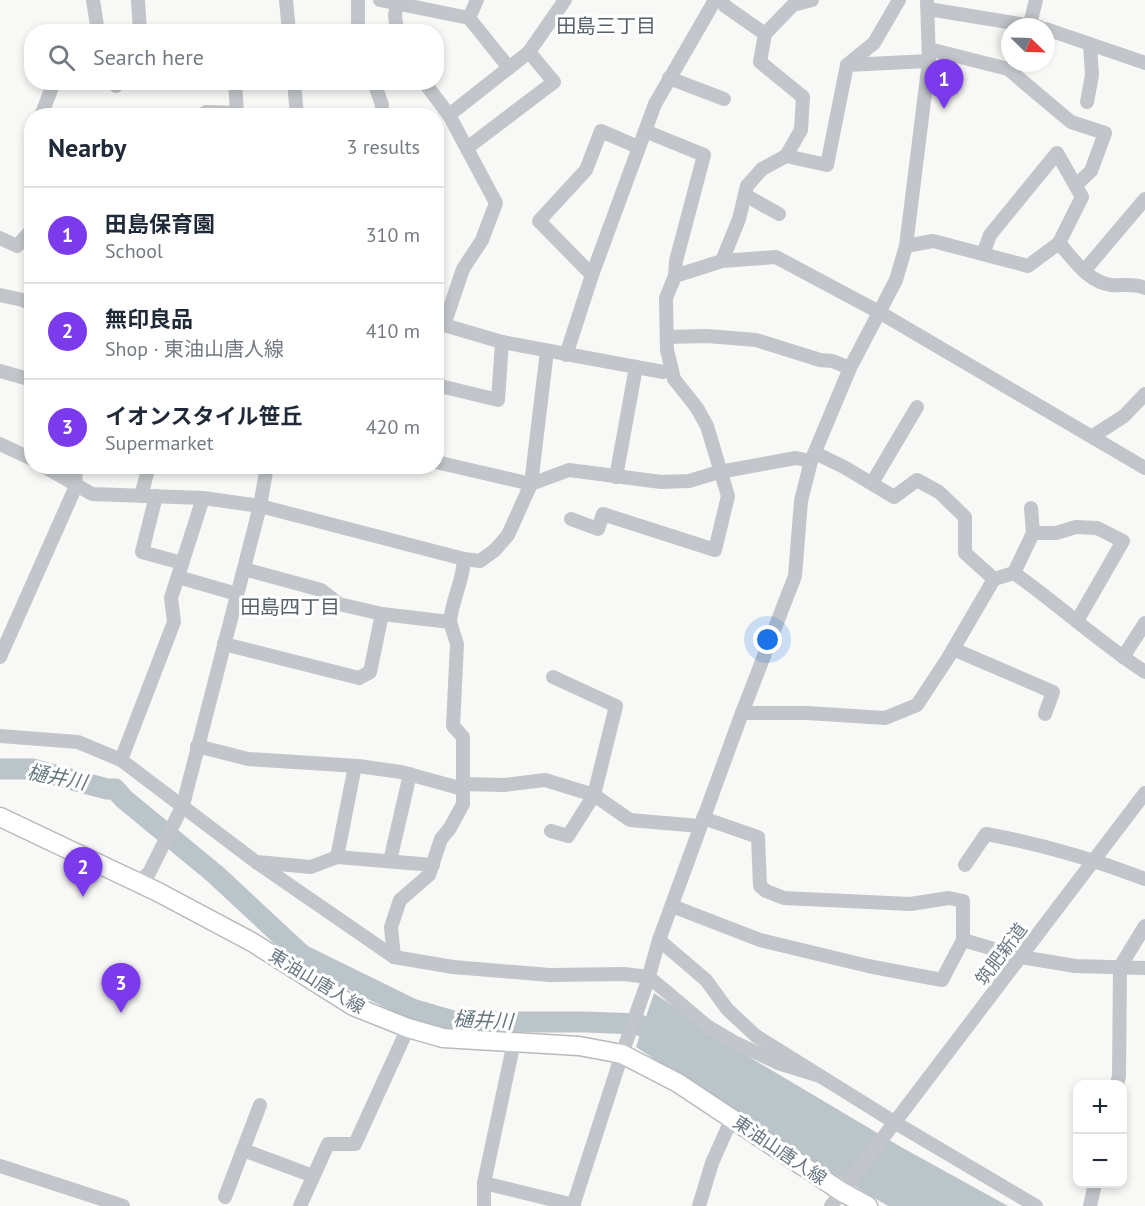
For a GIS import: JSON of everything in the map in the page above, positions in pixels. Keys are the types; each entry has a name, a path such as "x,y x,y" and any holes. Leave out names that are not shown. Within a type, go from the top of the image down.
{"main road":[{"name":"東油山唐人線","path":"0,817 143,878 158,892 252,942 353,1006 408,1028 443,1038 624,1049 732,1118 840,1195 868,1206"}],"street":[{"path":"93,0 95,24"},
{"path":"138,0 140,24"},
{"path":"286,0 288,24"},
{"path":"358,0 358,24"},
{"path":"380,0 398,1 469,18 509,68"},
{"path":"469,18 477,0"},
{"path":"449,115 529,52 565,0"},
{"path":"566,355 592,275 655,104 715,0"},
{"path":"722,0 725,6 765,34"},
{"path":"722,261 740,219 747,186 762,169 786,156 801,130 803,98 760,62 765,34 793,5 812,0"},
{"path":"786,156 827,165 847,65 874,43 899,0"},
{"path":"1035,18 1036,0"},
{"path":"396,24 394,15 398,1"},
{"path":"484,1183 573,1206 648,981 659,940 701,822 795,576 801,501 813,457 850,368 896,280 906,246 929,55 928,4 1001,19"},
{"path":"1055,32 1145,63"},
{"path":"1087,102 1092,75 1090,44"},
{"path":"467,148 554,82 529,52"},
{"path":"847,65 929,55 1008,69 1071,122 1105,133 1090,171 1076,185"},
{"path":"669,78 724,99"},
{"path":"44,108 51,90"},
{"path":"236,90 237,108"},
{"path":"295,90 296,108"},
{"path":"377,90 382,108"},
{"path":"430,90 444,108"},
{"path":"444,108 496,203 482,240 463,269 444,314"},
{"path":"592,275 539,221 586,170 601,131 638,147"},
{"path":"571,519 598,529 603,514 715,549 728,496 707,426 697,408 674,379 667,350 666,298 675,276 676,261 704,155 645,131"},
{"path":"906,246 933,241 1028,266 1059,243 1082,197 1057,153 990,235 983,254"},
{"path":"745,195 778,214"},
{"path":"1084,271 1145,199"},
{"path":"0,238 17,246 24,238"},
{"path":"1059,243 1092,279 1110,285 1137,285 1145,288"},
{"path":"675,276 722,261 776,257 879,312 1145,468"},
{"path":"0,295 24,301"},
{"path":"444,325 502,342 566,355 663,372 672,370"},
{"path":"668,337 707,336 756,340 850,368"},
{"path":"444,387 498,400 502,342"},
{"path":"57,474 92,494 203,498 260,506 464,559 480,561 495,550 508,535 531,484 547,351"},
{"path":"616,477 636,367"},
{"path":"0,371 24,378"},
{"path":"1093,436 1124,416 1145,394"},
{"path":"872,483 916,407"},
{"path":"0,444 24,455"},
{"path":"444,464 531,484 569,470 661,482 689,481 719,472 813,457 844,466 894,497 917,480 939,492 965,517 965,553 994,579"},
{"path":"0,657 76,486 75,474"},
{"path":"141,496 147,474"},
{"path":"143,878 181,811 260,506 266,474"},
{"path":"156,496 142,552 237,594"},
{"path":"121,760 174,622 171,598 203,498"},
{"path":"742,713 807,713 885,718 917,705 994,579 1014,573 1033,533 1031,508"},
{"path":"1033,533 1056,533 1076,527 1097,528 1123,541 1077,621"},
{"path":"394,957 391,927 400,900 429,876 441,839 463,804 463,737 453,726 457,644 450,622 451,607 464,574 464,559"},
{"path":"244,569 321,590 339,604 382,614 450,622"},
{"path":"1014,573 1145,672"},
{"path":"224,644 359,678 370,672 382,614"},
{"path":"1123,657 1145,623"},
{"path":"953,649 1053,692 1045,714"},
{"path":"551,831 568,836 594,795 616,706 553,677"},
{"path":"0,736 78,742 121,760 181,811 394,957 453,967 550,975 624,974 648,981 707,1026 734,1042 778,1063 820,1076"},
{"path":"197,746 248,759 355,766 410,774 463,786 504,785 545,780 594,795 630,820 701,822 758,837 760,886 784,898 910,904 949,898 963,901 963,940 942,980 868,966 760,940 672,906"},
{"path":"337,858 355,766"},
{"path":"390,861 410,774"},
{"name":"筑肥新道","path":"840,1195 1145,793"},
{"path":"965,865 986,834 1094,860 1145,879"},
{"path":"256,862 311,867 337,858 433,865"},
{"path":"1118,1080 1120,967 1145,926"},
{"path":"659,940 706,980 727,1009 756,1036 894,1122 1036,1206"},
{"path":"963,940 1021,957 1075,966 1145,968"},
{"path":"300,1206 328,1144 355,1144 408,1028"},
{"path":"484,1206 484,1183 514,1042"},
{"path":"225,1197 260,1105"},
{"path":"699,1206 712,1163 732,1118"},
{"path":"243,1150 313,1176"},
{"path":"0,1166 123,1206"},
{"path":"1090,1206 1094,1188"}],"shaded area":[{"path":"654,993 734,1048 901,1147 1008,1206 888,1206 790,1148 636,1047"}],"waterway":[{"name":"樋井川","path":"0,769 32,769 107,789 115,789 215,874 302,955 412,1009 457,1022 638,1024 668,1040"}],"place":[{"name":"田島保育園","path":"944,109"},
{"name":"無印良品","path":"83,897"},
{"name":"イオンスタイル笹丘","path":"121,1013"}],"district":[{"name":"田島三丁目","path":"606,26"},
{"name":"田島四丁目","path":"290,607"}]}
